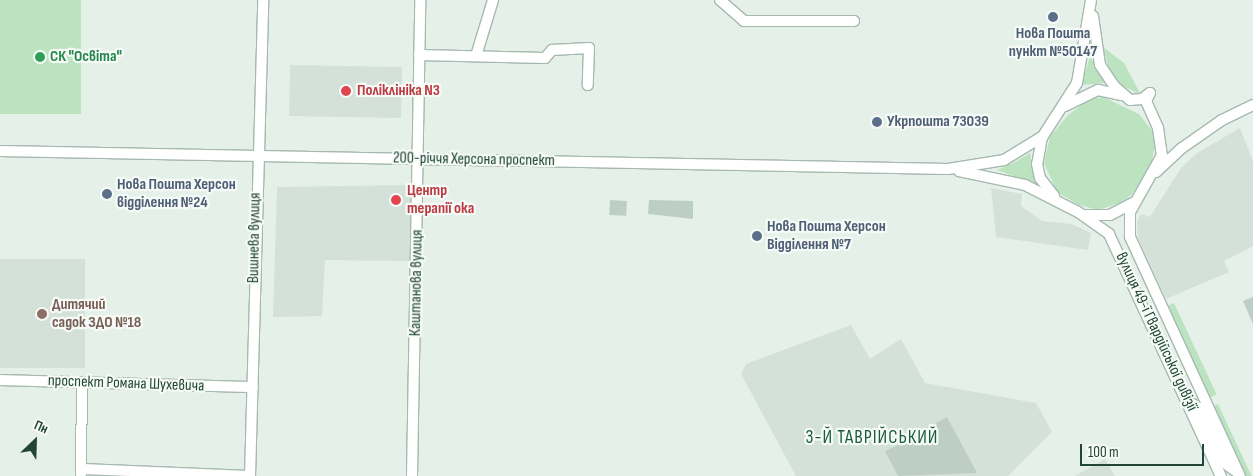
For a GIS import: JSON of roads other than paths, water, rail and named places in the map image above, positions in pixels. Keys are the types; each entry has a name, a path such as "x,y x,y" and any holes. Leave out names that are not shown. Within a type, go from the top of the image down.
{"street":[{"name":"Вишнева вулиця","path":"250,476 256,155 262,0"},
{"name":"Каштанова вулиця","path":"412,476 420,160 420,0"},
{"path":"476,56 493,0"},
{"path":"720,0 744,21 854,21"},
{"path":"1091,4 1100,65 1130,100 1150,114"},
{"path":"948,169 1004,160 1042,136 1064,107 1083,65 1091,4"},
{"path":"419,55 545,58 552,50 588,48 588,85"},
{"path":"1064,107 1098,90 1130,100 1142,98 1150,92 1146,101 1162,142 1171,151 1182,148"},
{"path":"1153,175 1182,148 1222,120 1253,105"},
{"path":"1042,136 1037,164 1040,178 1062,203"},
{"path":"948,169 1000,177 1062,203 1078,212 1094,217 1110,215 1135,201 1153,175 1162,155 1162,142"},
{"name":"200-річчя Херсона проспект","path":"0,151 948,169"},
{"name":"вулиця 49-ї Гвардійської дивізії","path":"1135,201 1128,220 1130,237 1168,324 1240,474"},
{"name":"вулиця 49-ї Гвардійської дивізії","path":"1078,212 1098,224 1115,243 1222,476"},
{"path":"1168,324 1164,333 1190,391 1188,401 1199,408 1223,462 1240,474"},
{"name":"проспект Романа Шухевича","path":"0,380 253,387"},
{"path":"82,382 81,472 250,476"}],"place":[{"name":"Нова Пошта пункт №50147","path":"1053,17"},
{"name":"СК \"Освіта\"","path":"40,57"},
{"name":"Поліклініка N3","path":"346,91"},
{"name":"Укрпошта 73039","path":"877,122"},
{"name":"Нова Пошта Херсон відділення №24","path":"107,194"},
{"name":"Центр терапії ока","path":"396,200"},
{"name":"Нова Пошта Херсон Відділення №7","path":"757,236"},
{"name":"Дитячий садок ЗДО №18","path":"42,314"}],"district":[{"name":"3-Й ТАВРІЙСЬКИЙ","path":"872,438"}]}
